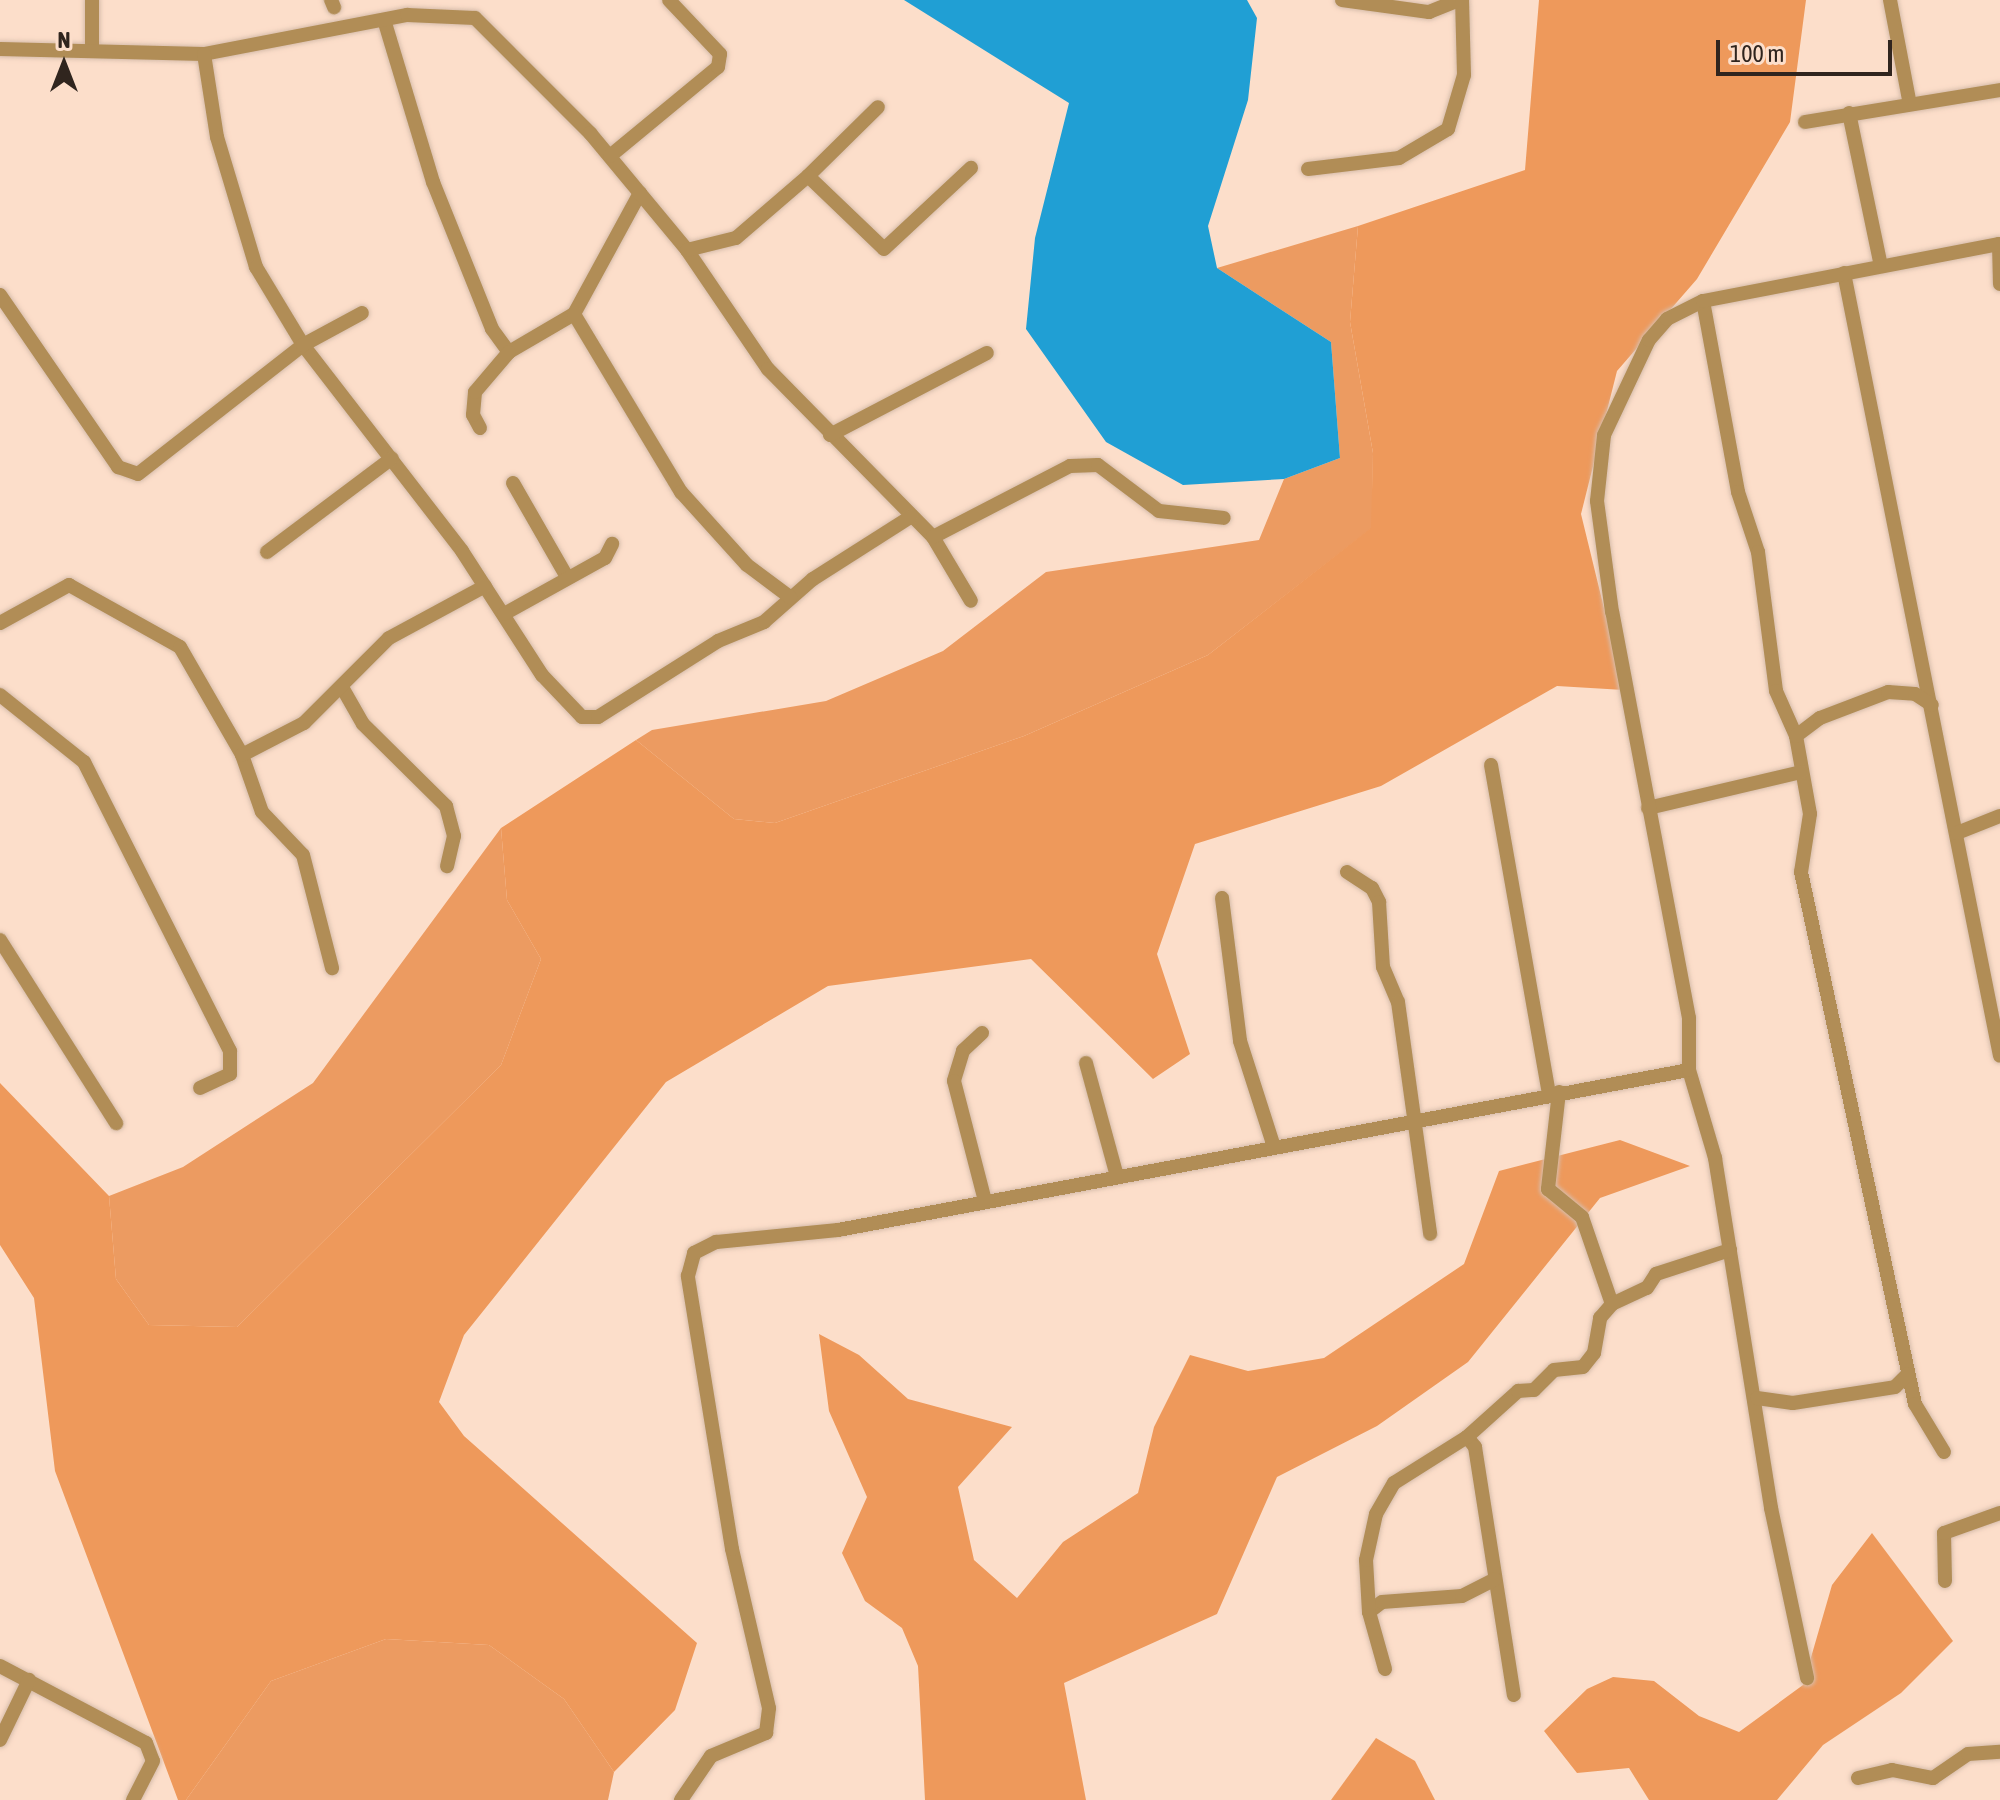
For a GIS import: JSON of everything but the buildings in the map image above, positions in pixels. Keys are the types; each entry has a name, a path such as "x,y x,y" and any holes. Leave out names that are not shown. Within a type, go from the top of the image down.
{"street":[{"path":"92,0 92,49"},
{"path":"610,156 718,67 720,54 669,0"},
{"path":"1308,169 1399,158 1448,129 1464,75 1460,0 1429,12 1342,0"},
{"path":"1890,0 1909,100"},
{"path":"0,49 204,54 385,23 408,8 475,18 610,156 687,250 768,369 933,537 971,601"},
{"path":"385,23 433,182 492,329 509,352"},
{"path":"204,54 217,137 246,242 303,345 392,458 485,586 542,675 591,719 718,641 764,622 790,597 912,516"},
{"path":"1805,122 1909,100 2000,90"},
{"path":"687,250 736,238 808,176 878,107"},
{"path":"1849,113 1881,266"},
{"path":"808,176 884,249 971,168"},
{"path":"480,428 473,415 475,392 509,352 574,314 640,193"},
{"path":"1807,1678 1715,1158 1689,1070 1689,1018 1648,808 1597,501 1604,435 1649,340 1667,319 1703,301 1999,244 2000,284"},
{"path":"1844,273 2000,1056"},
{"path":"0,295 127,473 149,470 303,345 362,313"},
{"path":"1703,301 1738,492 1758,552 1776,691 1796,736 1810,814 1801,872 1915,1404 1944,1452"},
{"path":"574,314 681,492 747,565 790,597"},
{"path":"830,435 987,353"},
{"path":"267,552 392,458"},
{"path":"933,537 1070,466 1098,465 1159,511 1224,518"},
{"path":"513,483 566,575"},
{"path":"504,614 566,575 605,558 612,544"},
{"path":"0,623 60,586 85,590 180,647 242,755 262,812 303,855 332,968"},
{"path":"242,755 295,730 340,697 389,638 485,586"},
{"path":"1796,736 1820,718 1888,692 1915,694 1932,705"},
{"path":"0,695 84,762 230,1051 230,1074 200,1088"},
{"path":"340,697 446,806 454,836 447,866"},
{"path":"1491,765 1554,1093 1548,1189 1582,1217 1612,1304"},
{"path":"1648,808 1801,772"},
{"path":"1957,833 2000,816"},
{"path":"1347,872 1372,888 1379,902 1383,967 1398,1002 1430,1234"},
{"path":"1222,898 1240,1041 1273,1144"},
{"path":"0,940 116,1123"},
{"path":"982,1033 963,1051 954,1081 984,1197"},
{"path":"1086,1063 1117,1176"},
{"path":"681,1800 711,1756 766,1733 769,1708 732,1549 688,1276 694,1253 716,1242 838,1230 984,1197 1117,1176 1413,1118 1689,1070"},
{"path":"1385,1669 1369,1612 1369,1537 1386,1496 1405,1471 1467,1437 1518,1391 1534,1390 1554,1370 1583,1367 1594,1353 1600,1318 1612,1304 1647,1288 1656,1274 1730,1250"},
{"path":"1757,1398 1793,1403 1891,1388 1908,1374"},
{"path":"1891,1388 1915,1404"},
{"path":"1467,1437 1475,1447 1514,1695"},
{"path":"1945,1581 1944,1533 2000,1513"},
{"path":"1369,1612 1382,1602 1462,1596 1495,1579"},
{"path":"0,1666 146,1743 153,1761 133,1800"},
{"path":"0,1740 29,1680"},
{"path":"1858,1778 1892,1770 1933,1778 1968,1754 2000,1752"}],"shaded area":[{"path":"1539,0 1806,0 1790,122 1697,279 1617,371 1581,514 1624,690 1557,686 1381,786 1195,844 1157,954 1190,1054 1153,1079 1031,959 828,986 666,1082 464,1335 439,1402 464,1436 697,1643 675,1710 614,1772 564,1699 489,1645 386,1639 271,1681 186,1800 178,1800 55,1471 34,1298 0,1245 0,1083 109,1196 116,1279 149,1325 237,1327 501,1065 541,959 507,900 501,828 636,740 734,819 775,823 1024,736 1208,655 1371,528 1373,453 1350,322 1358,226 1525,170"},
{"path":"1358,226 1350,322 1373,453 1372,528 1208,655 1024,736 775,823 734,819 636,740 652,730 826,701 943,651 1046,572 1259,540 1284,479 1340,458 1331,342 1217,268"},
{"path":"501,828 507,900 541,959 501,1065 237,1327 149,1325 116,1279 109,1196 183,1167 313,1083"},
{"path":"1620,1140 1690,1166 1600,1198 1468,1362 1377,1426 1277,1477 1217,1614 1064,1683 1086,1800 925,1800 918,1666 902,1628 865,1601 842,1553 867,1497 829,1411 819,1334 859,1355 908,1399 1012,1427 958,1487 974,1560 1017,1598 1063,1542 1138,1493 1154,1427 1190,1355 1248,1371 1324,1358 1464,1264 1499,1171"},
{"path":"1872,1533 1953,1641 1901,1693 1823,1745 1777,1800 1649,1800 1629,1768 1577,1773 1544,1731 1587,1689 1613,1677 1654,1681 1699,1716 1739,1732 1803,1685 1832,1585"},
{"path":"386,1639 489,1645 564,1699 614,1772 608,1800 186,1800 271,1681"},
{"path":"1376,1738 1415,1761 1435,1800 1331,1800"}],"water":[{"path":"904,0 1247,0 1257,18 1248,100 1208,226 1217,268 1331,342 1340,458 1284,479 1183,485 1106,442 1026,329 1035,238 1069,103"}]}
